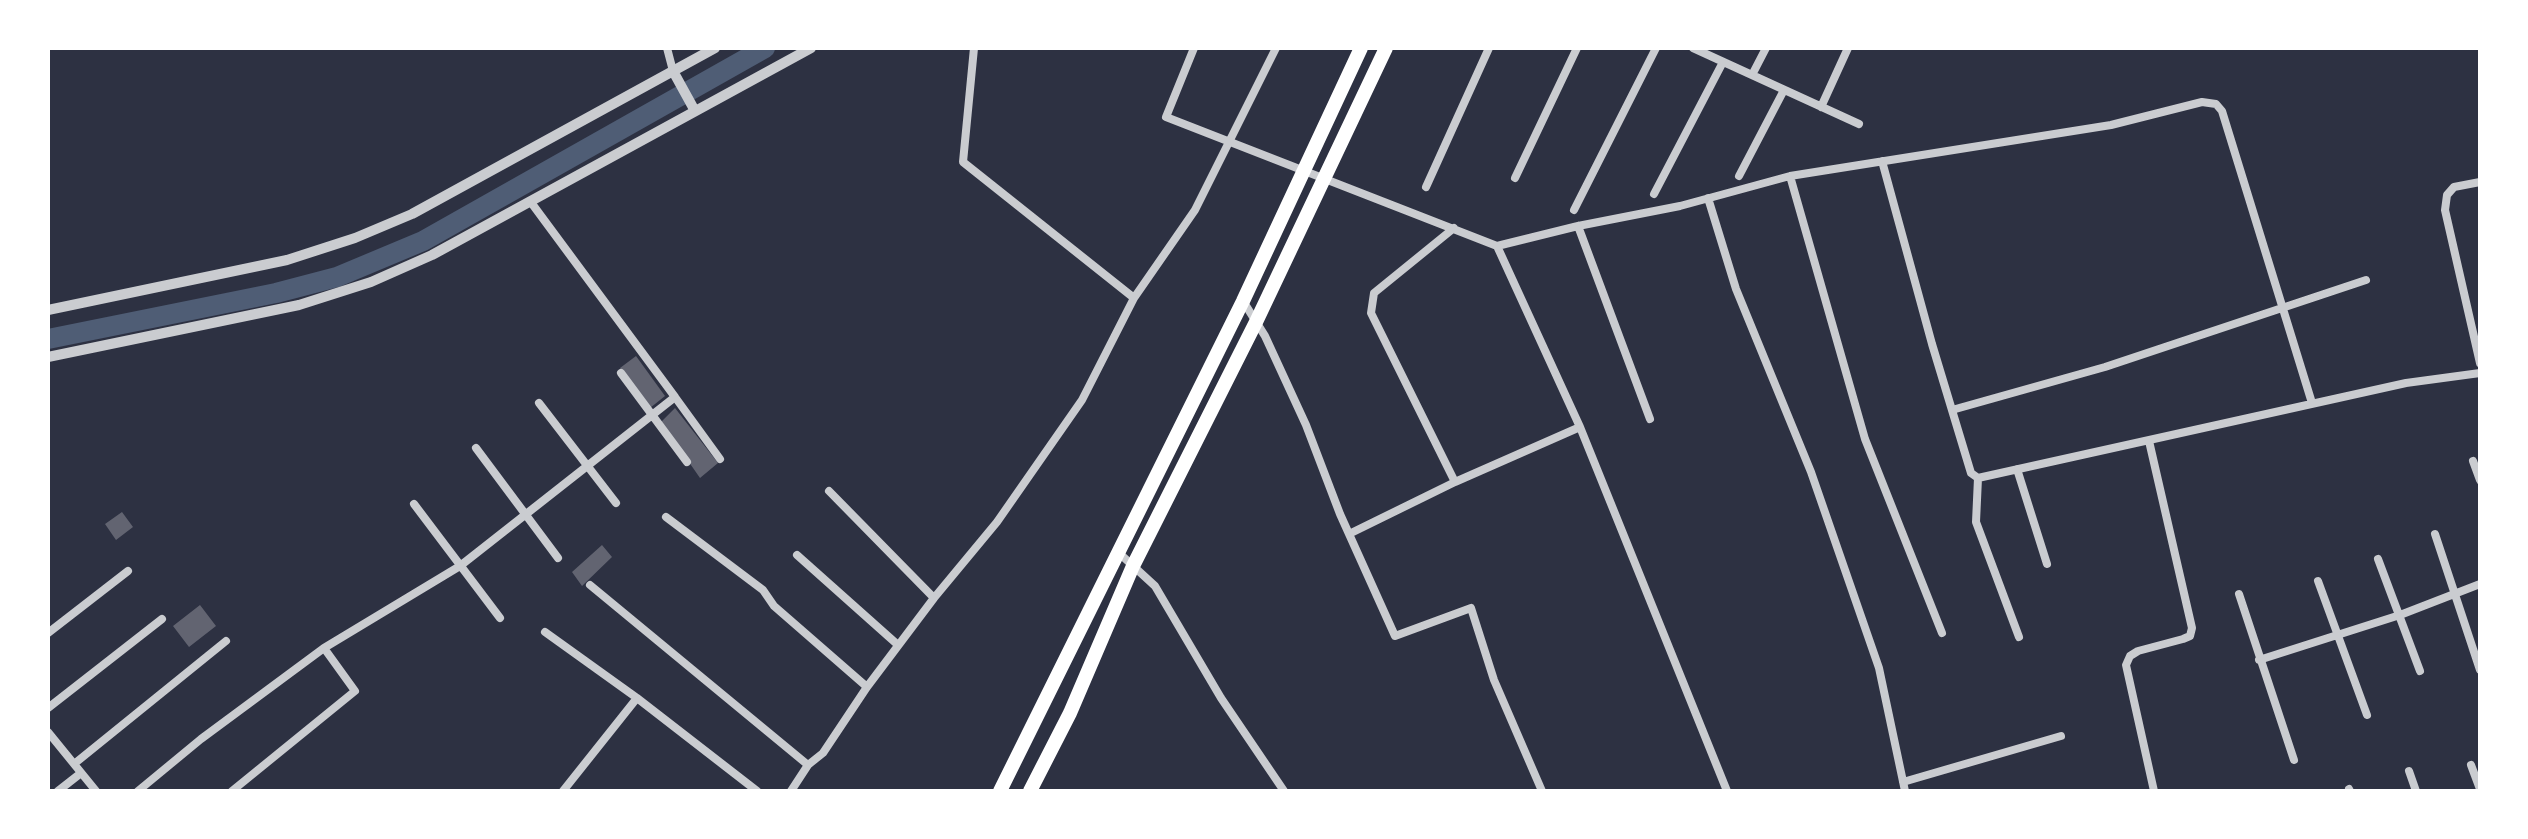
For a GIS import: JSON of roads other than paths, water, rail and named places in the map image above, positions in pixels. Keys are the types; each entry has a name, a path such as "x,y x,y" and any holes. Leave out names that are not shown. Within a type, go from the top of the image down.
{"main road":[{"path":"1000,791 1243,301 1361,48"},
{"path":"1030,791 1070,713 1133,566 1256,322 1386,48"}],"street":[{"path":"667,48 673,72 695,111"},
{"path":"48,310 287,260 355,238 412,214 715,48"},
{"path":"48,357 299,305 432,255 811,48"},
{"path":"974,48 963,162 1134,298"},
{"path":"1194,48 1166,117 1497,246 1790,176 2111,125 2202,102 2216,104 2222,111 2312,403"},
{"path":"791,791 808,765 823,753 898,645 997,522 1082,400 1134,298 1195,210 1276,48"},
{"path":"1426,187 1489,48"},
{"path":"1515,178 1577,48"},
{"path":"1574,210 1656,48"},
{"path":"1693,48 1859,124"},
{"path":"1752,75 1766,48"},
{"path":"1821,107 1848,48"},
{"path":"1654,194 1723,62"},
{"path":"1739,176 1784,90"},
{"path":"1882,161 1971,473 1978,478 2406,383 2480,373"},
{"path":"1790,176 1865,439 1942,633"},
{"path":"2480,182 2454,187 2447,195 2445,210 2480,363"},
{"path":"1708,198 1736,289 1811,472 1879,668 1904,787 2061,736"},
{"path":"530,201 720,459"},
{"path":"1578,226 1650,419"},
{"path":"1454,228 1374,293 1371,313 1455,482"},
{"path":"1497,246 1580,427 1727,791"},
{"path":"1952,410 2105,367 2366,280"},
{"path":"1243,301 1306,425 1349,534 1395,636 1471,608 1494,680 1542,791"},
{"path":"621,373 687,462"},
{"path":"138,791 201,739 324,648 460,566 675,397"},
{"path":"539,403 616,503"},
{"path":"1349,534 1455,482 1580,427"},
{"path":"2149,441 2192,628 2190,636 2183,639 2138,651 2130,656 2126,665 2154,791"},
{"path":"476,448 558,558"},
{"path":"2473,461 2480,480"},
{"path":"2017,469 2047,564"},
{"path":"1978,478 1976,522 2019,637"},
{"path":"829,491 934,598"},
{"path":"414,504 500,618"},
{"path":"666,517 763,590 774,606 867,687"},
{"path":"2435,534 2480,670"},
{"path":"1119,553 1155,586 1221,698 1284,791"},
{"path":"797,555 898,645"},
{"path":"2378,559 2420,671"},
{"path":"48,633 128,571"},
{"path":"2318,581 2367,715"},
{"path":"2259,660 2400,615 2480,584"},
{"path":"590,585 808,765"},
{"path":"2239,594 2294,760"},
{"path":"48,708 162,619"},
{"path":"545,632 757,791"},
{"path":"74,764 226,641"},
{"path":"232,791 355,691 324,648"},
{"path":"563,791 637,698"},
{"path":"49,735 96,791"},
{"path":"2471,765 2480,789"},
{"path":"2409,771 2416,791"},
{"path":"58,791 81,773"}],"waterway":[{"path":"48,339 276,293 337,277 423,241 765,48"}]}
